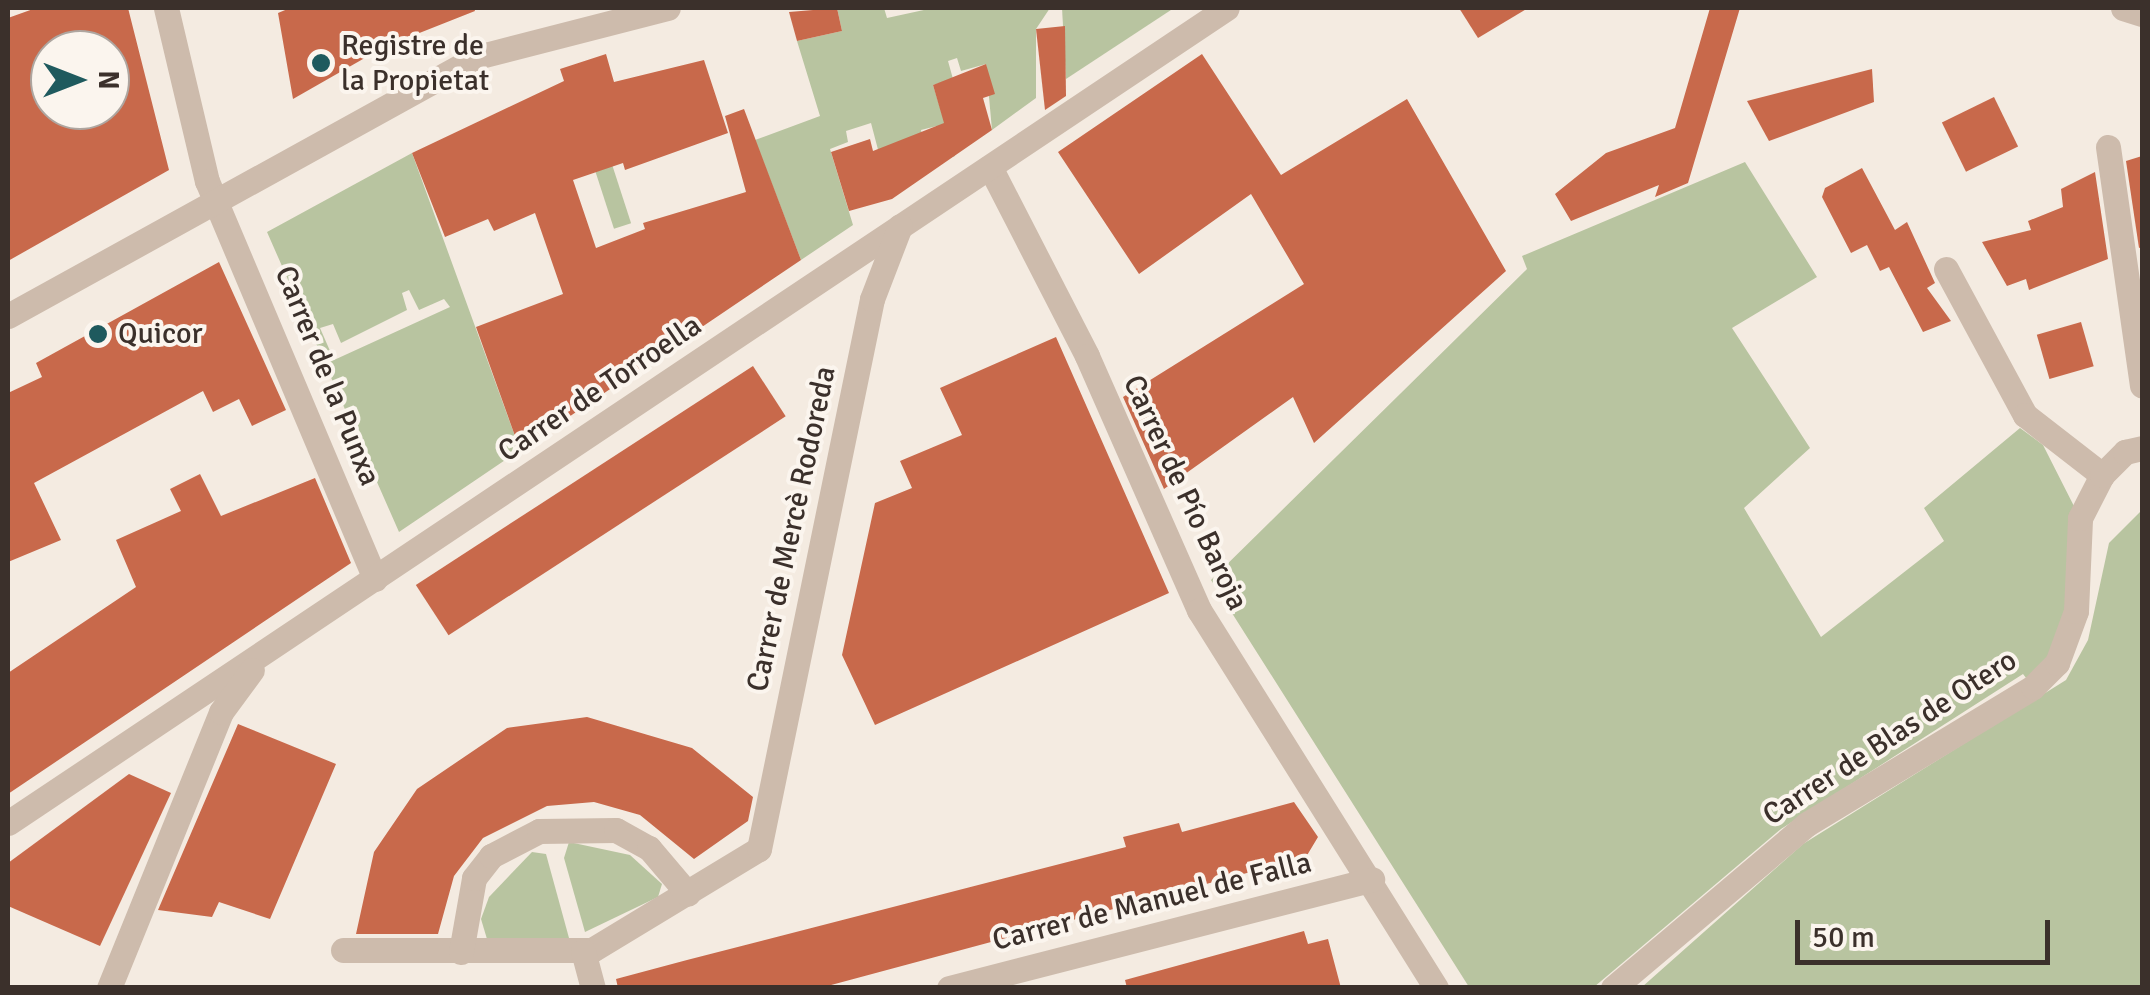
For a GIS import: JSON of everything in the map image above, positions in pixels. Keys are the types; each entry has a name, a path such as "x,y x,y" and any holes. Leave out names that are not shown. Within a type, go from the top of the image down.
{"street":[{"name":"Carrer de la Punxa","path":"166,8 200,158 375,579"},
{"path":"8,316 477,58 668,8"},
{"name":"Carrer de Torroella","path":"8,823 1228,8"},
{"path":"2124,8 2142,14"},
{"path":"2108,147 2142,386"},
{"name":"Carrer de Pío Baroja","path":"990,166 1087,356 1199,610 1372,879 1436,988"},
{"name":"Carrer de Mercè Rodoreda","path":"688,894 759,849 872,299 900,226"},
{"path":"1946,270 2026,415 2102,474 2125,452 2142,448"},
{"name":"Carrer de Blas de Otero","path":"1613,988 1807,824 2033,687 2057,664 2076,611 2080,518 2102,474"},
{"path":"109,988 220,712 290,635"},
{"path":"343,950 462,952 583,951 688,894 649,848 616,830 539,832 491,856 474,878 462,952"},
{"name":"Carrer de Manuel de Falla","path":"949,988 1372,879"},
{"path":"583,951 593,988"}],"green space":[{"path":"837,8 884,8 887,18 933,8 1050,8 1036,29 1036,98 992,130 986,64 961,71 957,58 948,61 953,79 933,85 955,156 947,159 937,126 921,130 931,170 891,199 871,123 846,131 848,142 830,149 853,225 801,260 755,140 820,116 797,41 842,31"},
{"path":"1062,8 1174,8 1066,79"},
{"path":"607,149 631,223 614,229 590,155"},
{"path":"412,153 520,450 399,532 267,232","holes":["409,290 419,310 444,299 450,307 334,360 320,328 333,324 341,343 407,310 402,293"]},
{"path":"1745,162 1817,277 1732,328 1810,448 1744,508 1821,637 1944,541 1924,508 2020,428 2043,445 2080,518 2076,611 2033,687 2023,674 1781,829 1594,987 1469,987 1211,580 1527,269 1522,256"},
{"path":"2142,510 2142,987 1642,987 1803,844 2066,680 2088,640 2109,543"},
{"path":"569,842 630,855 662,884 658,897 585,932 564,858"},
{"path":"532,852 546,854 569,938 487,939 481,919 489,897"}],"building":[{"path":"36,8 128,8 169,170 8,261 8,18"},
{"path":"290,8 475,11 384,47 293,99 278,13"},
{"path":"837,8 842,31 797,41 789,12"},
{"path":"1459,8 1528,8 1478,38"},
{"path":"1710,8 1740,8 1688,183 1655,197 1659,185 1571,221 1555,194 1606,153 1675,128"},
{"path":"1065,26 1066,96 1045,110 1036,29"},
{"path":"606,54 614,82 704,60 728,133 625,170 623,163 573,180 596,248 645,229 643,223 746,192 725,116 744,109 801,260 520,450 476,327 563,294 535,213 494,231 488,219 445,237 412,153 564,81 560,69"},
{"path":"1202,54 1281,175 1407,99 1506,271 1314,443 1293,397 1164,489 1123,397 1304,284 1251,194 1139,274 1058,152"},
{"path":"986,64 995,94 983,98 992,130 892,199 849,211 831,152 870,139 873,151 944,123 933,85"},
{"path":"1872,69 1874,102 1769,141 1747,101"},
{"path":"1994,97 2018,146 1966,172 1942,122"},
{"path":"2142,156 2142,247 2139,248 2126,161"},
{"path":"1862,168 1895,230 1907,222 1935,283 1927,288 1951,321 1923,332 1889,267 1880,271 1867,245 1851,253 1822,197 1825,188"},
{"path":"2095,172 2108,259 2029,290 2026,279 2007,286 1982,242 2031,230 2028,221 2063,207 2061,189"},
{"path":"219,262 286,410 252,426 239,399 213,412 203,391 34,483 61,540 8,562 8,393 42,377 36,363"},
{"path":"2081,322 2094,366 2049,379 2037,335"},
{"path":"1056,337 1169,593 875,725 842,655 875,503 912,488 900,461 962,435 940,388"},
{"path":"753,366 786,416 449,635 416,585"},
{"path":"200,474 221,516 315,478 351,563 8,794 8,673 136,587 116,540 181,511 170,489"},
{"path":"587,717 692,748 753,797 748,821 694,859 640,815 594,802 547,806 483,838 454,876 438,934 356,934 374,852 417,789 507,728"},
{"path":"238,724 336,764 270,919 219,902 212,917 158,910"},
{"path":"129,774 171,793 100,946 8,906 8,863"},
{"path":"1294,802 1318,837 1306,857 820,988 618,988 616,979 1126,847 1123,837 1179,823 1182,832"},
{"path":"1304,931 1308,944 1328,939 1341,988 1127,988 1125,980"}],"place":[{"name":"Registre de la Propietat","path":"321,63"},
{"name":"Quicor","path":"98,334"}]}
